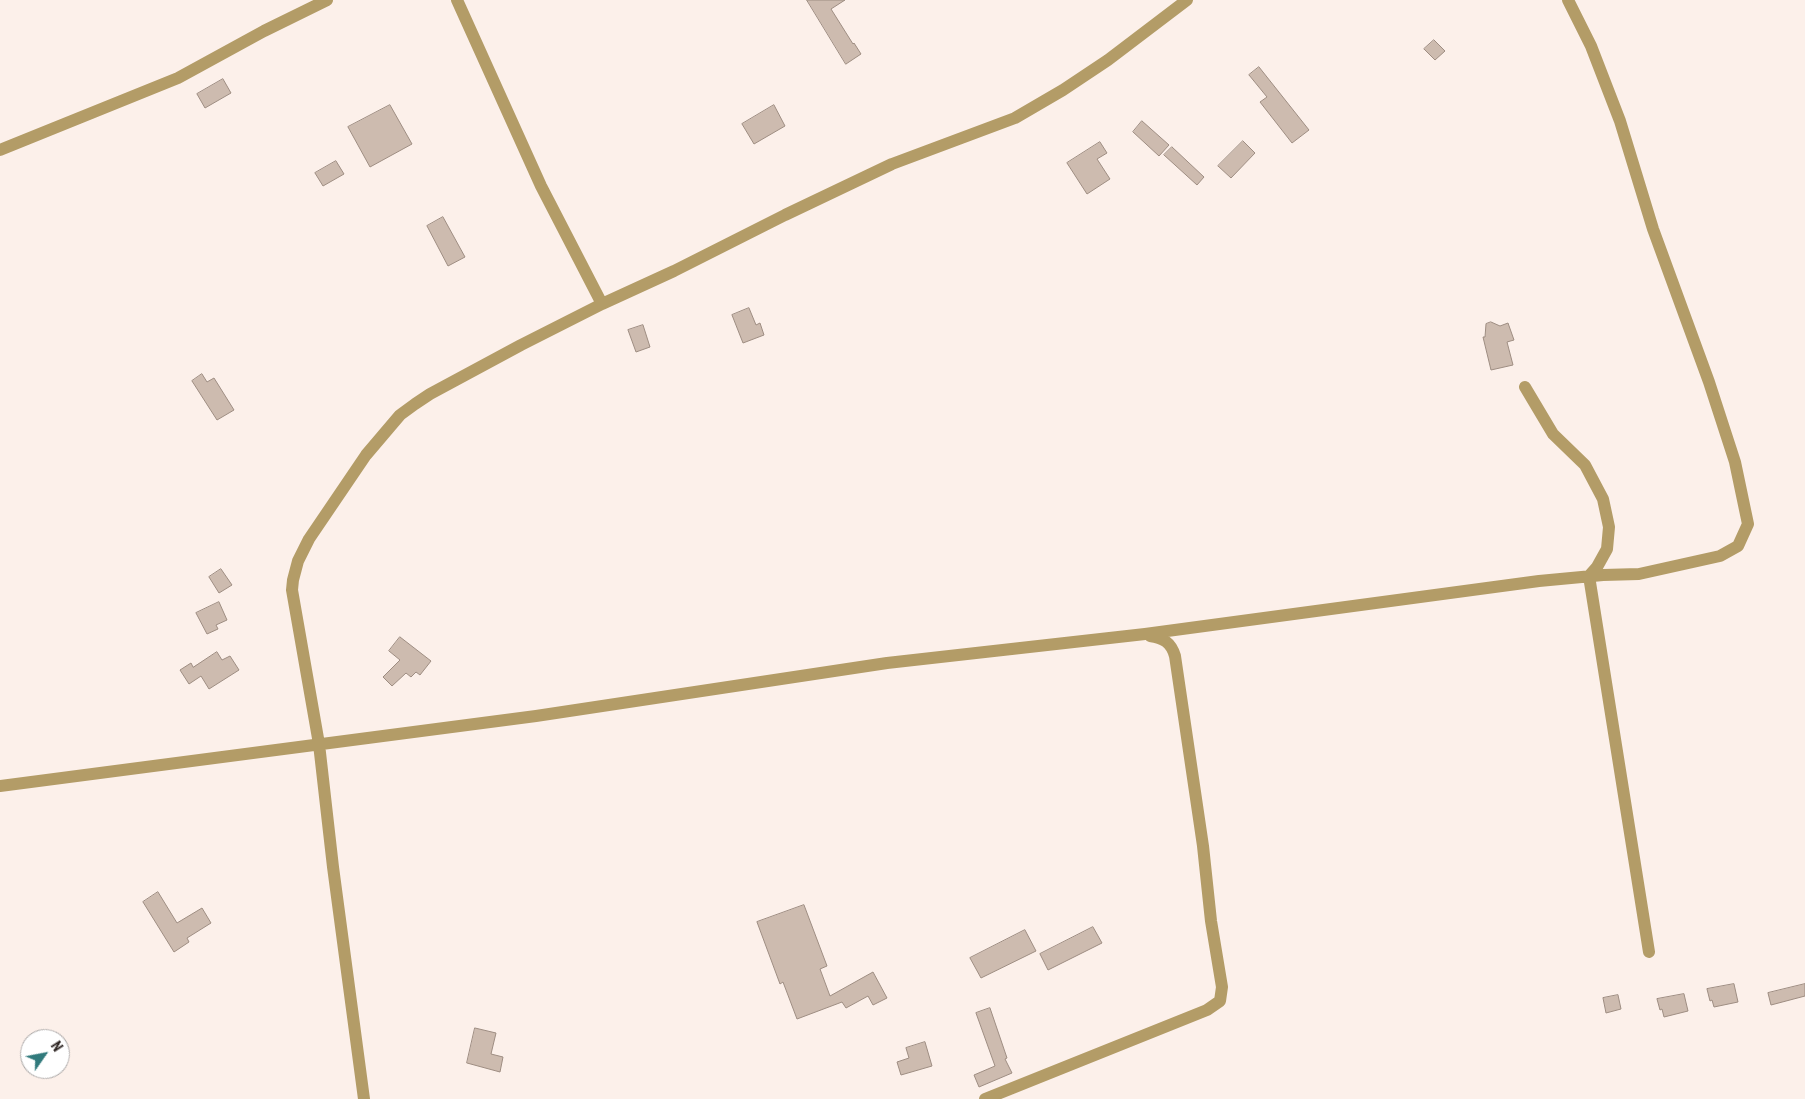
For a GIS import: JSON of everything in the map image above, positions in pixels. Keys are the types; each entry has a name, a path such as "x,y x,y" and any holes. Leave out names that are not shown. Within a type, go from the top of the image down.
{"street":[{"path":"0,150 178,78 264,31 327,0"},
{"path":"457,0 541,186 602,304"},
{"path":"364,1099 332,867 319,744 292,590 298,561 309,539 366,455 400,415 430,394 602,304 674,271 892,164 1015,118 1063,90 1108,60 1187,0"},
{"path":"0,786 536,716 887,663 1145,634 1538,581 1588,576 1639,574 1720,556 1738,546 1748,524 1735,462 1709,382 1653,229 1620,121 1591,46 1568,0"},
{"path":"1525,386 1553,434 1585,465 1603,499 1609,527 1607,550 1597,567 1588,576"},
{"path":"1588,576 1649,952"},
{"path":"985,1099 1207,1010 1220,1001 1223,994 1211,921 1203,846 1175,656 1173,649 1165,640 1145,634"}],"building":[{"path":"807,0 845,0 831,9 861,54 846,64"},
{"path":"1434,40 1445,51 1435,60 1424,49"},
{"path":"1259,67 1309,130 1292,143 1260,102 1267,97 1249,75"},
{"path":"223,79 231,93 205,108 197,94"},
{"path":"390,105 412,144 370,167 348,127"},
{"path":"774,105 785,126 754,144 742,124"},
{"path":"1142,121 1169,145 1159,156 1133,132"},
{"path":"1243,141 1255,153 1231,178 1218,166"},
{"path":"1100,142 1107,153 1097,159 1110,179 1087,194 1067,163"},
{"path":"1172,147 1204,177 1197,185 1164,155"},
{"path":"336,161 344,174 323,186 315,173"},
{"path":"443,217 465,257 448,266 427,226"},
{"path":"749,308 756,325 760,323 764,335 743,343 732,315"},
{"path":"1491,322 1500,326 1508,323 1514,340 1507,342 1513,365 1491,370 1483,337 1485,337 1486,324"},
{"path":"643,325 650,347 636,352 628,330"},
{"path":"202,374 207,382 214,378 234,410 217,420 192,381"},
{"path":"221,569 232,585 219,593 209,577"},
{"path":"219,602 227,620 216,625 218,629 207,634 196,613"},
{"path":"400,637 431,661 420,675 416,672 411,677 406,673 392,686 383,677 400,660 389,651"},
{"path":"217,652 222,660 230,656 239,670 209,689 201,676 189,684 180,670 191,663 193,667"},
{"path":"158,892 177,923 202,908 211,923 187,938 189,942 174,952 143,902"},
{"path":"804,905 827,966 820,969 830,996 873,972 887,998 873,1005 868,996 846,1008 842,1002 797,1019 783,982 780,984 757,922"},
{"path":"1093,927 1102,943 1048,970 1040,954"},
{"path":"1025,930 1036,951 981,978 970,958"},
{"path":"1734,984 1738,1002 1714,1007 1712,1000 1710,1001 1707,989"},
{"path":"1805,984 1805,996 1771,1005 1768,993"},
{"path":"1684,994 1688,1011 1664,1017 1657,999"},
{"path":"1618,995 1621,1009 1606,1013 1603,998"},
{"path":"990,1008 1007,1058 1005,1059 1012,1073 979,1087 974,1075 995,1066 976,1013"},
{"path":"475,1028 496,1033 491,1054 503,1057 500,1072 467,1063"},
{"path":"925,1042 932,1066 901,1075 897,1062 909,1058 906,1048"}]}
